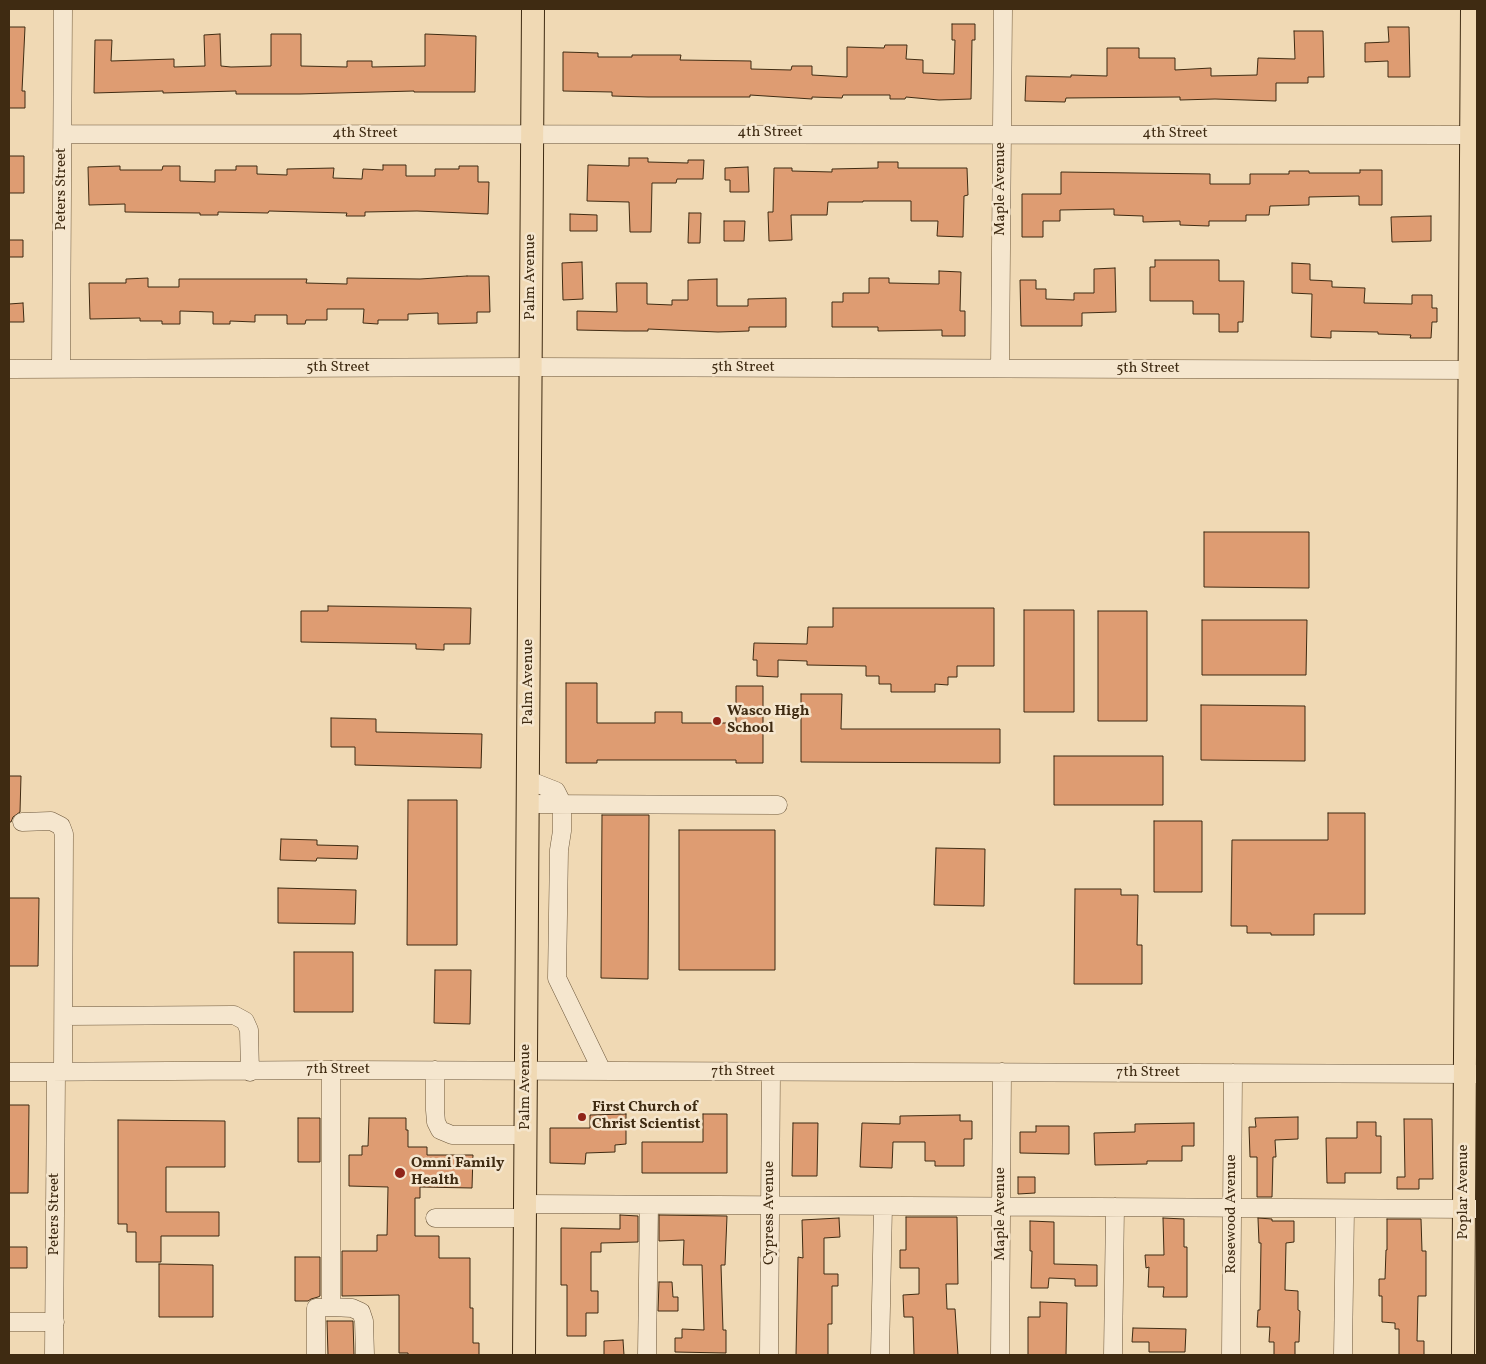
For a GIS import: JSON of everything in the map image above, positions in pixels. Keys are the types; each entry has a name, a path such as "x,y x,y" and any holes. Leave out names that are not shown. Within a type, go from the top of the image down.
{"main road":[{"name":"Palm Avenue","path":"524,1355 533,9"},
{"name":"Poplar Avenue","path":"1463,1355 1470,1209 1471,1074 1474,135 1472,9"}],"street":[{"name":"Peters Street","path":"61,369 64,9"},
{"name":"Maple Avenue","path":"1000,368 1002,9"},
{"name":"4th Street","path":"63,134 1474,135"},
{"name":"5th Street","path":"9,369 531,367 1473,370"},
{"path":"528,780 556,791 562,804 562,831 558,850 557,978 602,1071"},
{"path":"528,804 778,805"},
{"name":"Peters Street","path":"22,822 51,821 61,826 64,834 64,1016 60,1072 54,1355"},
{"path":"64,1016 234,1015 245,1021 249,1030 250,1072"},
{"path":"331,1070 331,1307"},
{"path":"435,1070 435,1116 440,1130 452,1135 525,1135"},
{"name":"7th Street","path":"9,1072 435,1070 1471,1074"},
{"name":"Cypress Avenue","path":"769,1355 771,1072"},
{"name":"Maple Avenue","path":"1000,1355 1002,1072"},
{"name":"Rosewood Avenue","path":"1231,1355 1233,1073"},
{"path":"647,1355 649,1205"},
{"path":"435,1218 525,1211 649,1205 1470,1209"},
{"path":"880,1355 883,1206"},
{"path":"1113,1355 1115,1207"},
{"path":"1343,1355 1345,1209"},
{"path":"316,1355 316,1308 331,1307 352,1308 361,1312 364,1321 364,1355"},
{"path":"9,1322 54,1322"}],"building":[{"path":"952,24 975,24 975,40 972,40 971,99 939,100 906,97 905,99 890,99 890,95 843,95 842,98 812,97 812,99 750,95 750,97 648,97 612,96 612,92 563,91 563,52 598,53 598,57 681,55 680,60 751,61 751,69 791,70 792,66 812,66 812,75 847,77 847,47 884,48 885,45 907,45 906,59 923,60 923,73 954,74 955,40 952,40"},
{"path":"9,27 25,27 22,91 25,91 25,108 9,108"},
{"path":"1388,27 1409,27 1410,77 1388,77 1388,61 1365,62 1365,43 1389,42"},
{"path":"1294,31 1323,31 1324,77 1308,77 1308,83 1276,83 1276,101 1180,100 1180,97 1066,98 1065,102 1025,101 1026,76 1107,76 1107,48 1139,48 1139,58 1175,58 1175,70 1211,68 1211,76 1257,75 1258,58 1295,59"},
{"path":"220,34 221,66 231,67 271,66 271,34 301,34 301,66 347,67 347,61 372,61 372,67 425,66 425,34 476,36 475,92 414,91 236,94 236,91 163,93 163,91 94,93 95,40 112,40 111,61 174,59 174,67 205,66 204,35"},
{"path":"9,156 24,156 24,193 9,193"},
{"path":"629,158 648,158 648,162 688,163 688,160 704,160 703,179 677,179 676,183 652,183 651,232 630,232 629,202 587,201 588,165 629,166"},
{"path":"878,162 898,162 898,168 967,168 968,195 964,196 963,237 937,236 938,221 911,221 911,201 863,201 828,202 827,215 791,215 792,240 769,241 768,212 773,212 774,168 792,168 792,171 832,172 832,169 878,168"},
{"path":"383,165 406,165 406,176 435,176 435,169 459,169 459,166 478,166 478,182 489,182 488,214 417,211 365,212 365,216 346,216 347,213 269,211 268,213 218,212 218,215 200,215 200,213 125,212 125,204 89,205 88,167 120,166 120,170 162,170 163,166 180,166 180,181 215,182 215,170 236,170 236,166 257,166 257,174 287,175 287,169 334,168 333,178 362,179 363,169 383,170"},
{"path":"748,167 749,192 730,192 730,180 725,180 725,168"},
{"path":"1360,170 1382,170 1382,205 1359,205 1359,196 1309,197 1309,205 1270,206 1269,215 1246,215 1246,221 1209,221 1209,226 1180,225 1180,221 1143,222 1143,216 1114,215 1114,209 1060,210 1060,221 1043,221 1043,237 1022,237 1022,194 1061,194 1061,172 1210,174 1210,184 1250,184 1250,174 1289,174 1289,171 1360,173"},
{"path":"689,213 701,213 700,243 688,243"},
{"path":"570,214 597,215 597,231 570,231"},
{"path":"1431,216 1431,241 1392,242 1391,217"},
{"path":"724,221 745,221 744,241 724,241"},
{"path":"9,240 23,240 23,257 9,257"},
{"path":"1155,260 1219,260 1219,281 1244,281 1243,322 1238,322 1238,332 1219,332 1219,314 1193,314 1193,301 1150,301 1150,267 1155,267"},
{"path":"582,262 583,299 563,300 562,263"},
{"path":"1292,263 1310,264 1310,280 1332,281 1332,287 1365,288 1364,303 1412,304 1412,295 1432,295 1432,308 1437,308 1437,322 1432,322 1431,338 1410,338 1411,335 1378,334 1378,332 1331,331 1331,338 1311,337 1312,294 1292,293"},
{"path":"1115,268 1116,312 1082,313 1082,326 1021,326 1020,280 1036,280 1036,289 1046,289 1046,299 1074,300 1074,293 1094,293 1094,269"},
{"path":"939,271 961,272 960,311 965,311 965,336 942,336 942,330 878,331 878,327 832,327 832,302 843,302 843,293 869,293 869,278 889,278 889,283 939,284"},
{"path":"489,276 490,312 477,312 477,323 438,324 438,313 408,314 408,320 378,320 378,324 363,323 364,309 327,309 327,320 306,320 305,324 287,324 287,315 255,315 255,322 230,321 230,324 213,324 213,312 180,311 180,324 162,324 162,321 140,321 140,318 90,319 89,283 126,283 126,279 148,278 148,287 179,287 179,279 307,279 306,283 347,284 347,278 420,279"},
{"path":"717,279 717,306 748,306 748,299 786,298 786,327 749,327 749,331 718,332 648,329 648,331 577,330 577,311 617,312 616,283 647,283 647,304 672,305 672,300 688,300 688,280"},
{"path":"23,303 24,322 9,322 9,304"},
{"path":"1204,532 1309,532 1309,588 1204,587"},
{"path":"328,606 471,608 470,644 444,644 444,650 416,649 416,644 301,642 301,611 328,611"},
{"path":"833,608 994,608 994,666 957,666 957,677 948,677 948,685 935,684 935,692 891,692 891,684 879,684 879,676 866,676 866,666 807,665 807,661 778,660 778,677 757,676 757,660 753,660 754,643 807,644 808,627 833,627"},
{"path":"1024,610 1074,610 1074,712 1024,712"},
{"path":"1098,611 1147,611 1147,721 1098,721"},
{"path":"1202,620 1307,620 1306,675 1202,675"},
{"path":"566,683 597,683 597,723 655,723 655,712 682,712 682,723 736,723 736,686 763,686 763,763 736,763 736,760 597,760 597,763 566,763"},
{"path":"801,694 842,694 841,729 1000,729 1000,763 801,762"},
{"path":"1201,705 1305,706 1305,761 1201,760"},
{"path":"331,718 376,719 376,732 482,734 481,768 355,765 355,747 331,747"},
{"path":"1054,756 1163,756 1163,805 1054,805"},
{"path":"9,776 21,776 20,812 13,817 11,822 9,822"},
{"path":"408,800 457,800 457,945 407,945"},
{"path":"1328,813 1365,813 1365,914 1314,914 1314,935 1247,933 1247,926 1231,926 1232,840 1328,840"},
{"path":"602,815 649,815 648,979 601,978"},
{"path":"1154,821 1202,821 1202,892 1154,892"},
{"path":"679,830 775,830 775,970 679,970"},
{"path":"281,839 317,840 317,845 358,846 357,859 317,858 316,861 280,860"},
{"path":"936,848 985,849 984,906 934,905"},
{"path":"278,888 356,890 355,924 278,923"},
{"path":"1075,889 1121,889 1121,895 1138,895 1137,945 1142,945 1142,984 1074,984"},
{"path":"9,898 39,898 38,966 9,966"},
{"path":"294,952 353,952 353,1012 294,1012"},
{"path":"435,970 471,970 470,1024 434,1023"},
{"path":"9,1105 29,1105 28,1193 9,1193"},
{"path":"626,1114 626,1144 615,1145 615,1152 586,1153 585,1164 550,1163 550,1128 590,1128 590,1115"},
{"path":"703,1114 727,1114 727,1173 642,1173 642,1142 703,1142"},
{"path":"960,1115 960,1121 972,1121 972,1139 964,1139 964,1166 935,1166 935,1161 925,1161 925,1142 893,1142 892,1168 860,1167 862,1123 900,1124 900,1116"},
{"path":"1298,1117 1298,1139 1275,1140 1276,1157 1273,1157 1272,1197 1257,1197 1257,1157 1250,1157 1249,1127 1256,1127 1255,1118"},
{"path":"298,1118 320,1118 320,1162 298,1162"},
{"path":"369,1118 406,1118 408,1147 427,1147 427,1155 473,1155 472,1188 420,1187 420,1198 415,1198 415,1236 439,1236 439,1258 470,1258 470,1308 473,1308 473,1343 479,1343 479,1355 408,1355 408,1353 399,1353 399,1295 342,1296 342,1251 377,1251 377,1235 387,1235 388,1187 349,1186 349,1155 362,1155 362,1146 368,1146"},
{"path":"1404,1119 1432,1119 1433,1179 1419,1179 1419,1189 1397,1189 1397,1177 1405,1177"},
{"path":"118,1120 225,1121 225,1167 166,1167 166,1212 219,1212 219,1236 161,1236 161,1262 136,1262 136,1232 127,1232 127,1224 118,1224"},
{"path":"1357,1122 1376,1122 1376,1136 1381,1136 1381,1173 1345,1173 1345,1183 1327,1183 1326,1138 1357,1138"},
{"path":"793,1123 818,1123 817,1176 792,1176"},
{"path":"1194,1123 1194,1146 1182,1146 1182,1161 1147,1161 1147,1164 1095,1165 1094,1133 1135,1132 1135,1124"},
{"path":"1036,1126 1069,1126 1069,1154 1020,1153 1020,1132 1036,1132"},
{"path":"1018,1177 1035,1177 1035,1193 1018,1194"},
{"path":"620,1215 638,1216 638,1242 601,1243 601,1252 591,1252 591,1291 598,1291 598,1313 586,1313 586,1336 567,1336 567,1285 561,1285 561,1228 620,1229"},
{"path":"659,1215 727,1216 725,1265 721,1265 723,1330 726,1330 726,1353 675,1352 675,1338 682,1338 682,1329 704,1330 702,1265 683,1265 684,1240 659,1241"},
{"path":"906,1217 957,1217 958,1284 946,1284 947,1309 955,1309 958,1355 914,1355 913,1317 904,1317 903,1295 919,1294 919,1268 900,1268 900,1250 906,1250"},
{"path":"839,1218 840,1237 824,1238 824,1274 838,1274 838,1286 832,1286 832,1324 828,1324 828,1355 796,1355 798,1257 803,1258 802,1220"},
{"path":"1163,1218 1184,1219 1184,1247 1187,1247 1187,1297 1163,1297 1164,1287 1148,1287 1149,1267 1146,1268 1145,1255 1164,1255"},
{"path":"1258,1218 1272,1219 1272,1221 1294,1221 1294,1242 1286,1243 1285,1290 1298,1291 1298,1310 1300,1311 1299,1342 1295,1342 1295,1355 1274,1355 1274,1342 1269,1342 1270,1327 1257,1327 1258,1310 1260,1310 1261,1243 1259,1243"},
{"path":"1387,1219 1421,1219 1422,1251 1426,1251 1426,1296 1418,1296 1417,1341 1424,1341 1424,1355 1399,1355 1399,1329 1395,1329 1395,1323 1382,1322 1382,1296 1379,1296 1379,1279 1385,1279"},
{"path":"1030,1221 1054,1222 1054,1264 1097,1265 1097,1286 1075,1286 1075,1279 1049,1278 1048,1288 1031,1288 1032,1251 1030,1251"},
{"path":"9,1247 27,1247 27,1268 9,1268"},
{"path":"295,1257 320,1257 320,1296 308,1301 295,1301"},
{"path":"159,1264 213,1265 213,1317 159,1317"},
{"path":"659,1282 672,1282 673,1297 678,1297 678,1311 658,1311"},
{"path":"1040,1302 1067,1303 1066,1355 1028,1355 1028,1317 1040,1317"},
{"path":"327,1321 353,1321 354,1355 328,1355"},
{"path":"1133,1328 1186,1329 1185,1352 1149,1352 1149,1342 1132,1342"},
{"path":"623,1340 624,1355 604,1355 604,1341"}],"place":[{"name":"Wasco High School","path":"717,721"},
{"name":"First Church of Christ Scientist","path":"582,1117"},
{"name":"Omni Family Health","path":"400,1173"}]}
